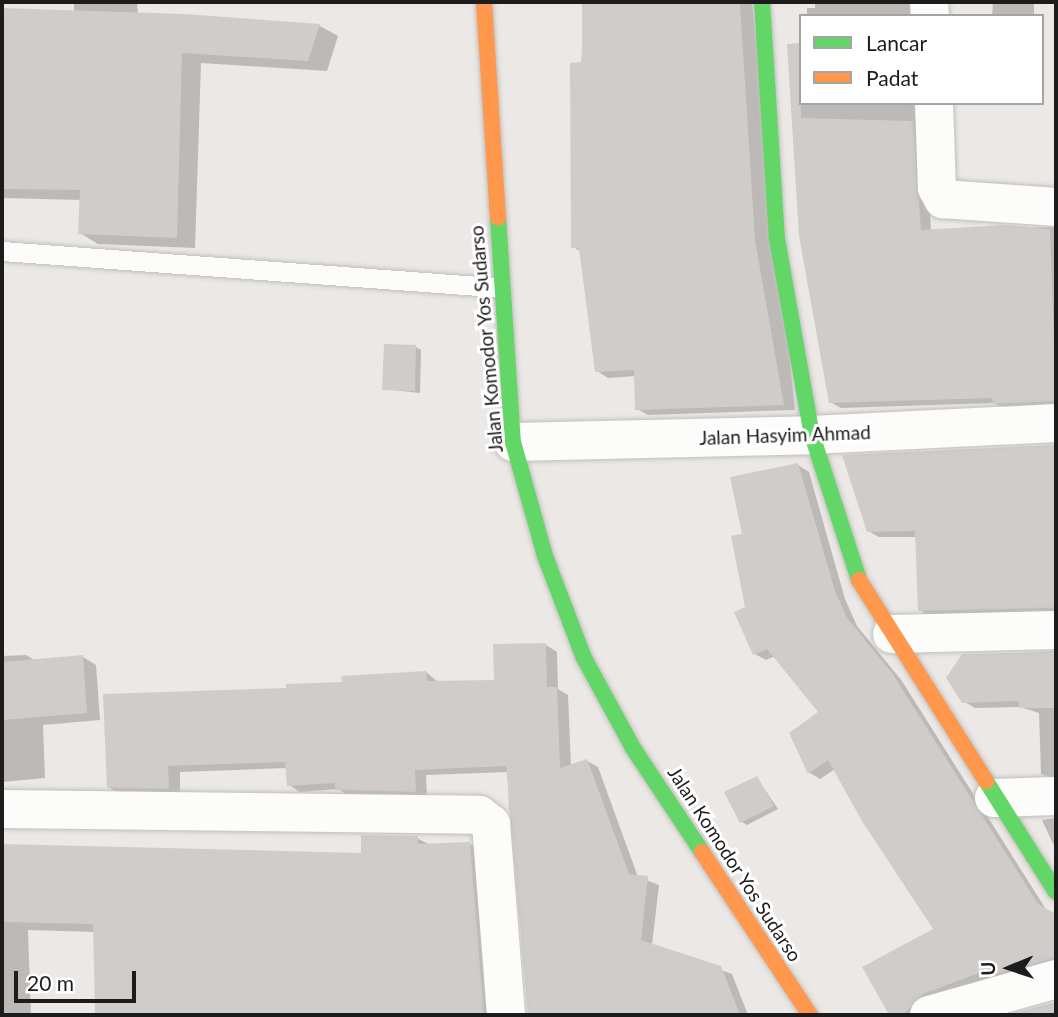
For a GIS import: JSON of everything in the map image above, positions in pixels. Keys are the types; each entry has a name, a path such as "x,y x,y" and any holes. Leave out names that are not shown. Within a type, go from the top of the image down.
{"street":[{"name":"Jalan Komodor Yos Sudarso","path":"484,2 500,288 513,442 545,556 584,658 633,748 810,1015"},
{"path":"762,2 777,239 812,435 860,582 994,798 1056,892"},
{"path":"934,105 937,188 943,199 1056,207"},
{"name":"Jalan Hasyim Ahmad","path":"513,442 812,435 1056,423"},
{"path":"892,635 1056,630"},
{"path":"994,798 1056,796"},
{"path":"2,809 479,815 491,824 506,1015"},
{"path":"929,1015 1056,979"}],"lane":[{"path":"2,251 500,288"}],"building":[{"path":"582,4 740,4 755,240 784,405 635,410 634,370 595,372 579,248 571,248 570,63 582,62"},
{"path":"2,8 184,14 320,24 308,61 182,53 177,238 78,234 80,190 2,189"},
{"path":"799,43 801,118 913,121 921,230 1003,225 1050,229 1056,401 993,404 992,398 829,403 799,236 787,44"},
{"path":"384,344 416,345 415,391 382,390"},
{"path":"1056,445 1056,608 918,611 915,531 867,532 842,455"},
{"path":"798,463 835,591 847,618 892,673 1038,904 1056,914 1056,958 980,978 979,973 923,994 903,1015 889,1015 862,967 933,929 862,821 828,760 808,774 789,733 818,712 767,649 753,655 734,612 745,607 731,536 742,534 730,477"},
{"path":"546,643 547,687 557,687 560,768 587,759 629,874 648,876 641,940 721,966 740,1015 528,1015 506,766 415,770 416,792 335,790 335,783 287,786 285,762 168,766 169,789 107,788 103,694 286,688 286,684 342,682 341,676 426,671 427,681 494,680 493,644"},
{"path":"1056,652 1056,708 1019,708 1019,701 962,703 946,678 962,654"},
{"path":"83,655 87,713 2,720 2,662"},
{"path":"757,776 774,806 740,823 724,792"},
{"path":"361,835 418,836 418,844 470,842 484,1015 95,1015 93,924 2,922 2,844 361,853"},
{"path":"1056,1002 1056,1015 1008,1015"}],"traffic: fast":[{"path":"762,2 777,239 812,435 859,580"},
{"path":"498,218 513,442 545,556 584,658 633,748 702,852"},
{"path":"986,781 1056,892"}],"traffic: slow":[{"path":"484,2 498,218"},
{"path":"859,580 986,781"},
{"path":"702,852 810,1015"}]}
